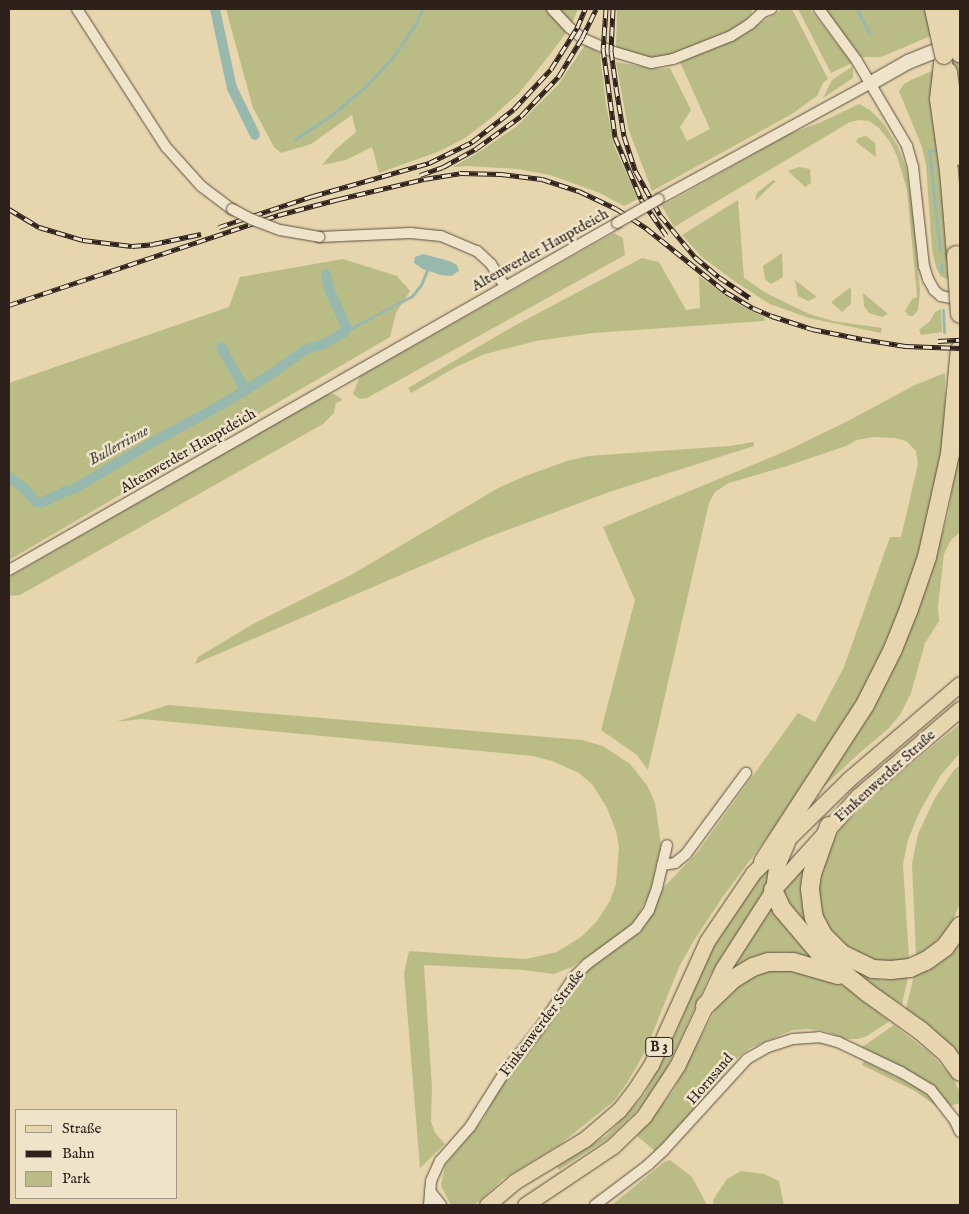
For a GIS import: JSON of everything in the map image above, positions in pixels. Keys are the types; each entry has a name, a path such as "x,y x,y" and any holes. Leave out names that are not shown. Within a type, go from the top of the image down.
{"highway":[{"path":"934,9 952,54 939,99 949,171 960,314"},
{"path":"952,9 954,105 960,156"},
{"path":"763,862 865,705 893,649 909,609 927,558 950,454 960,349"},
{"path":"828,826 812,874 810,890 814,918 824,935 835,948 854,962 876,970 901,969 926,961 945,947 960,926"},
{"path":"773,890 782,908 801,934 821,955 850,980 932,1040 960,1072"},
{"path":"706,1006 738,976 768,962 806,964 850,980"}],"main road":[{"path":"871,83 908,62 960,42"},
{"name":"Finkenwerder Straße","path":"487,1205 514,1182 585,1140 627,1101 651,1066 707,941 738,894 763,862 855,774 960,684"},
{"name":"Finkenwerder Straße","path":"525,1205 601,1154 632,1128 654,1103 668,1082 728,960 773,890 828,826 892,766 960,710"},
{"name":"Finkenwerder Straße","path":"773,890 776,868 788,839"}],"street":[{"path":"77,9 166,147 201,186 232,209 251,219 280,230 319,236 411,233 442,236 463,244 484,257 506,286"},
{"path":"552,9 582,38 611,51 651,63 679,57 731,36 750,24 762,12 771,9"},
{"path":"819,9 871,83 898,128 912,157 924,266 928,279 934,290 941,296 960,300"},
{"name":"Altenwerder Hauptdeich","path":"9,570 659,199 871,83"},
{"path":"662,865 675,863 686,854 746,773"},
{"name":"Finkenwerder Straße","path":"429,1205 433,1174 440,1161 470,1127 504,1073 539,1028 574,977 587,964 636,928 649,910 667,845"},
{"name":"Hornsand","path":"595,1205 648,1166 747,1059 768,1047 793,1039 819,1037 838,1042 901,1072 937,1096 954,1119 960,1132"},
{"path":"430,1191 441,1205"}],"green space":[{"path":"226,9 578,9 570,28 544,62 519,93 490,119 465,138 440,151 379,173 372,147 346,160 322,165 335,150 356,132 352,115 311,144 281,153 274,147 253,108"},
{"path":"617,9 751,9 752,13 739,27 691,48 652,61 616,48"},
{"path":"783,9 792,9 828,79 823,83 817,96 792,114 652,191 628,128 616,62 656,69 670,68 691,110 680,127 687,141 710,129 680,62 746,32"},
{"path":"798,9 810,9 852,63 831,73"},
{"path":"823,9 958,9 959,24 881,57 862,57"},
{"path":"585,45 600,53 606,105 615,148 638,199 624,206 600,193 550,175 517,169 453,167 517,126 558,85"},
{"path":"960,59 960,285 940,276 936,267 932,250 926,165 922,147 899,91 904,84 911,80"},
{"path":"853,66 853,78 823,98 832,80"},
{"path":"859,104 870,110 884,124 898,147 906,167 915,224 920,291 918,310 913,316 909,316 905,311 912,299 917,297 907,190 897,156 890,142 879,128 869,121 859,120 850,122 674,227 662,206 789,134 819,123"},
{"path":"866,136 875,143 876,157 856,142 858,138"},
{"path":"799,167 810,169 811,183 805,187 788,171"},
{"path":"773,180 776,181 755,201 757,193"},
{"path":"738,200 744,278 766,293 809,314 833,321 882,328 881,333 809,318 770,304 734,281 702,257 682,235"},
{"path":"614,233 623,238 625,255 367,398 360,399 353,394 360,376"},
{"path":"782,253 783,277 771,284 765,279 763,266"},
{"path":"642,258 659,262 686,310 700,308 699,276 733,301 764,317 765,321 593,333 536,341 485,354 456,367 411,393 408,388 514,326"},
{"path":"343,259 397,276 410,291 396,313 390,337 9,560 9,383 229,307 240,277"},
{"path":"795,280 817,297 808,301 798,296"},
{"path":"851,287 851,304 842,312 831,302"},
{"path":"863,293 888,314 882,317 869,313 864,306"},
{"path":"941,309 942,332 921,335 919,330 930,321 935,312"},
{"path":"945,373 945,420 941,450 923,538 896,624 848,724 808,782 722,898 695,939 679,967 646,1050 627,1083 613,1102 559,1145 503,1179 475,1205 451,1205 441,1186 445,1165 482,1121 497,1093 575,984 590,968 637,934 663,888 697,853 798,713 815,722 844,667 890,537 901,537 918,464 916,451 906,441 895,438 873,437 857,440 846,446 787,466 729,483 715,492 709,503 648,770 637,755 601,730 635,600 603,527 786,451 846,422 915,385"},
{"path":"334,394 343,400 336,403 334,413 323,424 20,595 9,596 9,577 325,395"},
{"path":"754,442 754,446 609,492 486,538 195,664 198,657 253,624 351,575 500,487 528,475 567,461 588,456 730,446"},
{"path":"960,442 960,532 951,540 944,554 938,607 939,621 925,643 911,693 900,715 888,729 816,794 912,621 924,593 948,515"},
{"path":"168,705 582,740 603,746 630,764 647,785 655,803 661,844 650,893 635,921 619,936 572,967 554,974 523,970 424,965 432,1088 431,1121 435,1133 445,1144 420,1168 404,973 409,951 526,959 557,952 581,937 597,921 610,901 616,884 619,847 616,831 607,808 592,784 579,773 552,761 533,756 142,719 116,722"},
{"path":"960,724 960,753 940,776 919,813 908,840 903,864 909,959 896,962 873,962 850,954 827,932 819,914 819,871 826,850 841,828 882,788"},
{"path":"960,765 960,903 950,927 933,945 916,956 912,864 918,834 935,798 954,770"},
{"path":"812,852 804,902 866,973 873,978 882,980 908,977 902,1005 846,970 785,902 781,887"},
{"path":"769,865 768,887 710,975 668,1066 655,1088 642,1106 609,1138 559,1170 557,1167 607,1135 644,1095 671,1044 714,943"},
{"path":"771,901 817,959 785,952 767,953 750,958 723,976"},
{"path":"960,943 960,1055 931,1027 906,1009 914,975 934,967"},
{"path":"770,966 821,974 863,997 863,1001 890,1021 867,1036 858,1039 847,1039 825,1031 793,1030 750,1048 735,1060 702,1102 655,1151 637,1136 673,1091 724,993"},
{"path":"894,1025 930,1053 953,1078 960,1092 960,1103 950,1106 913,1074 862,1047"},
{"path":"864,1061 917,1087 937,1103 936,1106 915,1091 862,1065"},
{"path":"670,1160 692,1177 707,1205 612,1205 664,1162"},
{"path":"741,1171 764,1174 779,1181 784,1205 714,1205 713,1200 727,1179"}],"water":[{"path":"423,254 449,261 457,265 459,271 451,276 423,269 414,263 415,257"}],"waterway":[{"path":"215,9 232,88 255,135"},
{"path":"295,139 330,116 364,88 393,57 416,23 422,9"},
{"path":"857,9 869,33"},
{"path":"940,150 929,150 940,251"},
{"path":"941,264 942,272"},
{"path":"344,332 412,296 421,285 427,270"},
{"name":"Bullerrinne","path":"9,477 25,489 36,502 41,503 74,489 153,442 221,405 270,375 305,350 326,343 344,332 346,326 329,289 326,274"},
{"path":"943,310 944,332"},
{"name":"Bullerrinne","path":"221,347 245,390"}],"railway":[{"path":"219,227 313,196 429,163 472,142 514,109 551,69 577,28 585,9"},
{"path":"420,175 443,167 477,148 521,116 559,76 582,38 596,9"},
{"path":"606,9 603,48 615,137 641,199 666,235"},
{"path":"613,9 611,51 616,87 624,136 636,172 660,215 695,257 719,277 750,298"},
{"path":"9,305 278,215 424,179 460,173 501,174 542,179 579,191 617,209 646,228 726,292 753,308 772,316 812,329 862,339 905,346 960,348"},
{"path":"9,209 39,227 83,240 132,246 153,244 201,234"},
{"path":"938,341 960,340"}]}
